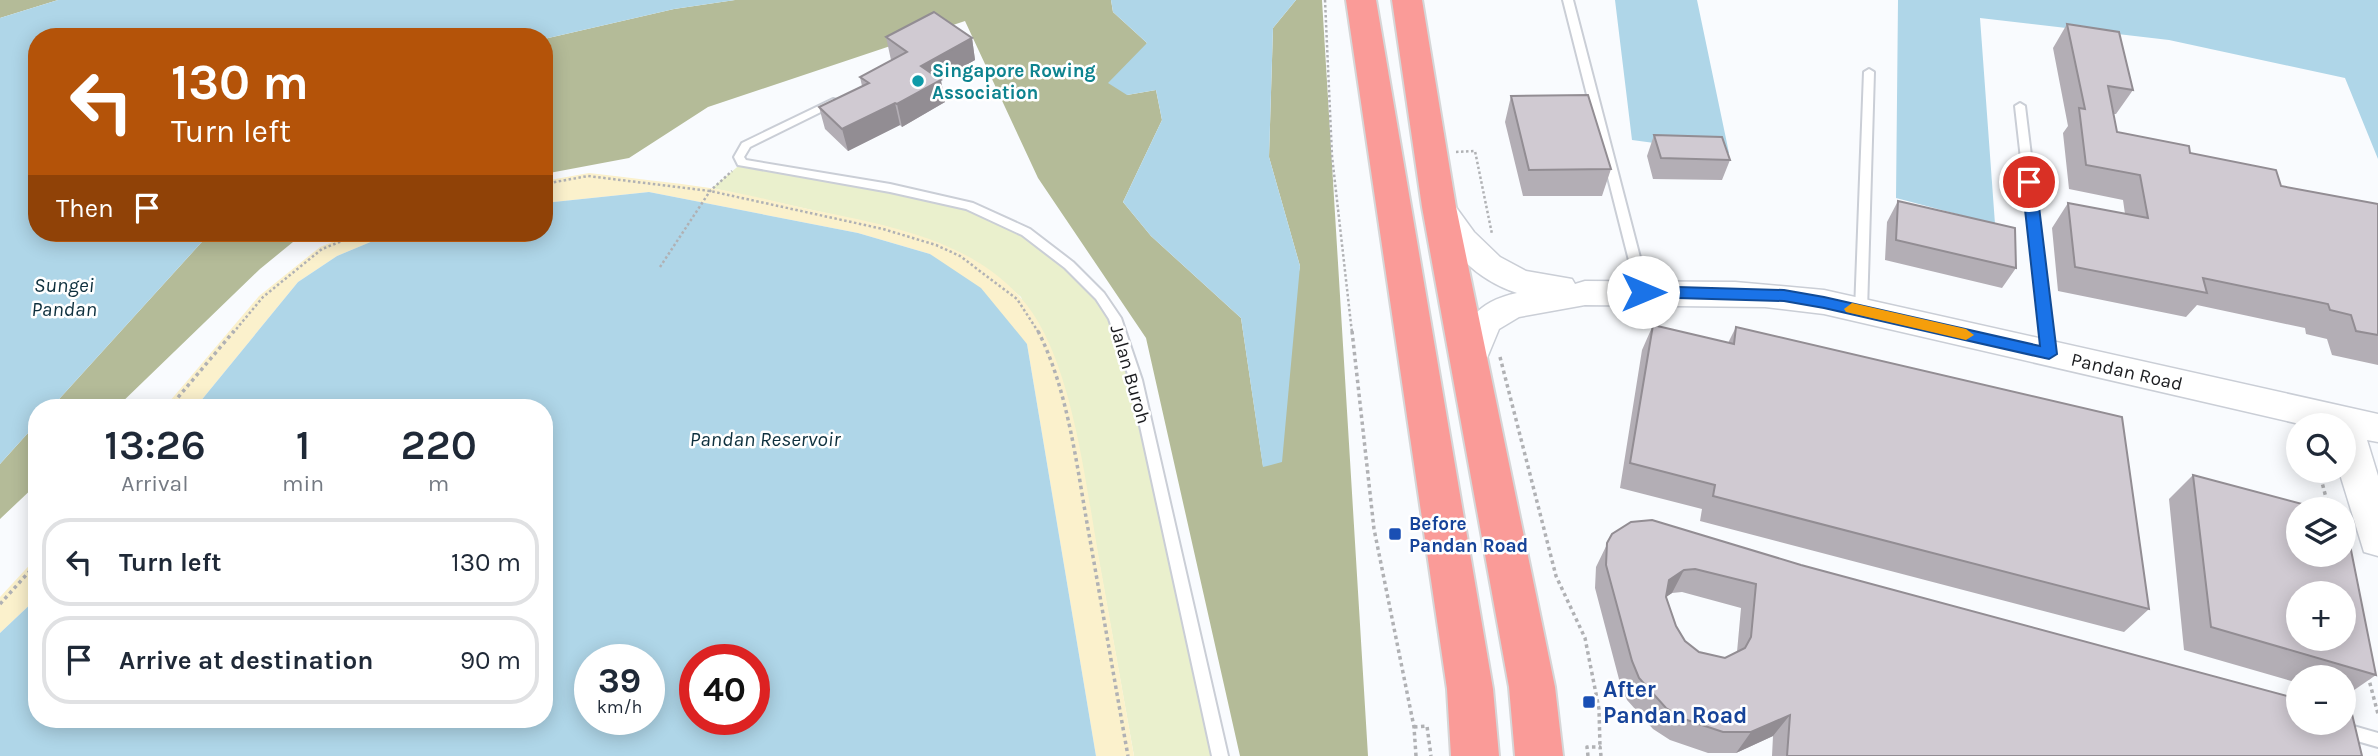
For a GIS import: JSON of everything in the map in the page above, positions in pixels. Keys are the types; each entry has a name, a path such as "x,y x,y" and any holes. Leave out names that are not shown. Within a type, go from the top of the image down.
{"highway":[{"path":"1361,0 1469,689 1475,756"},
{"path":"1407,0 1439,207 1484,354 1532,687 1539,756"}],"street":[{"name":"Pandan Road","path":"1439,207 1468,249 1508,278 1524,284 1567,287 1585,293"},
{"name":"Pandan Road","path":"1484,354 1479,333 1501,311 1525,302 1571,298 1585,293 1784,296 1861,311 2308,413"},
{"name":"Pandan Road","path":"2356,424 2378,428"},
{"path":"2356,465 2378,540"}],"lane":[{"path":"1569,0 1643,292"},
{"path":"1861,311 1869,72"},
{"path":"742,163 739,157 746,145 842,97"},
{"path":"2020,106 2049,354"},
{"name":"Jalan Buroh","path":"742,163 890,188 969,206 1026,232 1069,265 1100,296 1115,318 1136,380 1220,756"},
{"path":"2356,734 2378,740"}],"path":[{"path":"1325,0 1332,156 1374,529 1414,727 1416,756"},
{"path":"1430,153 1475,151 1493,244"},
{"path":"660,267 709,191 742,163"},
{"path":"553,182 588,176 709,191 883,229 936,245 981,270 1017,299 1047,349 1064,410 1080,484 1128,756"},
{"path":"177,399 263,297 322,249 340,242"},
{"path":"1484,354 1556,576 1585,638 1599,709 1601,756"},
{"path":"0,604 28,573"},
{"path":"2365,666 2378,714"},
{"path":"1414,727 1427,726 1432,756"},
{"path":"1588,756 1587,747 1600,747"}],"green space":[{"path":"0,0 58,0 0,18"},
{"path":"735,0 1111,0 1113,12 1147,43 1127,95 1156,90 1162,120 1123,202 1151,236 1241,318 1263,466 1300,266 1269,157 1273,28 1296,0 1322,0 1368,756 1240,756 1146,338 1038,178 965,21 708,107 629,158 553,172 553,37 674,9"},
{"path":"742,163 969,206 1026,232 1100,296 1136,380 1220,756 1134,756 1085,483 1021,297 984,267 938,243 885,226 712,188"},
{"path":"202,242 293,242 260,269 125,399 59,399"},
{"path":"28,433 28,493 0,519 0,464"}],"sand":[{"path":"589,173 722,190 893,228 922,236 975,260 999,277 1020,297 1037,321 1052,350 1073,418 1134,756 1096,756 1027,344 930,254 858,233 649,192 553,202 553,179"},
{"path":"332,242 370,242 337,256 298,282 202,399 172,399 259,296 320,247"},
{"path":"28,567 28,607 0,633 0,597"}],"water":[{"name":"Sungei Pandan","path":"58,0 735,0 674,9 553,37 553,28 28,28 28,242 202,242 59,399 28,399 28,433 0,464 0,18"},
{"path":"1111,0 1296,0 1273,28 1269,157 1300,266 1282,462 1263,467 1241,318 1151,236 1123,202 1162,120 1156,90 1127,95 1108,83 1147,43 1113,12"},
{"path":"1615,0 1697,0 1729,153 1632,140"},
{"path":"1898,0 2378,0 2378,159 2345,78 2169,40 1980,18 1995,224 1896,198"},
{"name":"Pandan Reservoir","path":"649,192 858,233 930,254 981,288 1027,344 1096,756 0,756 0,633 28,607 28,728 553,728 553,399 202,399 298,282 337,256 370,242 553,242 553,202"}],"building":[{"path":"934,12 972,38 921,66 941,80 842,129 819,107 869,83 860,77 907,52 886,37"},
{"path":"2067,24 2119,32 2133,90 2108,86 2117,132 2189,146 2190,153 2276,170 2281,186 2378,204 2378,335 2356,331 2351,315 2330,310 2328,304 2203,278 2207,293 2075,267 2068,203 2148,218 2140,175 2086,165 2079,108 2085,109"},
{"path":"1588,95 1611,169 1529,170 1511,96"},
{"path":"1654,135 1722,137 1730,160 1661,158"},
{"path":"1898,201 2015,228 2016,268 1896,240"},
{"path":"1653,325 1734,344 1736,327 2122,417 2149,609 1713,496 1715,485 1630,463"},
{"path":"2193,475 2286,500 2286,567 2354,567 2376,675 2356,669 2356,665 2342,665 2294,651 2356,651 2356,581 2286,581 2286,649 2211,627"},
{"path":"1652,520 1801,565 2286,696 2286,735 2356,735 2356,731 2362,756 1787,756 1790,715 1751,732 1723,732 1684,719 1666,708 1639,678 1606,565 1607,543 1612,534 1631,522","holes":["1695,569 1756,584 1751,637 1745,648 1725,658 1699,652 1685,641 1676,626 1666,597 1669,580 1684,570"]}],"slow traffic":[{"path":"1852,309 1966,335"}],"place":[{"name":"Singapore Rowing Association","path":"918,81"},
{"name":"Before Pandan Road","path":"1395,534"},
{"name":"After Pandan Road","path":"1589,702"}],"route":[{"path":"1643,292 1784,296 1824,302 2049,354 2029,182"}]}
